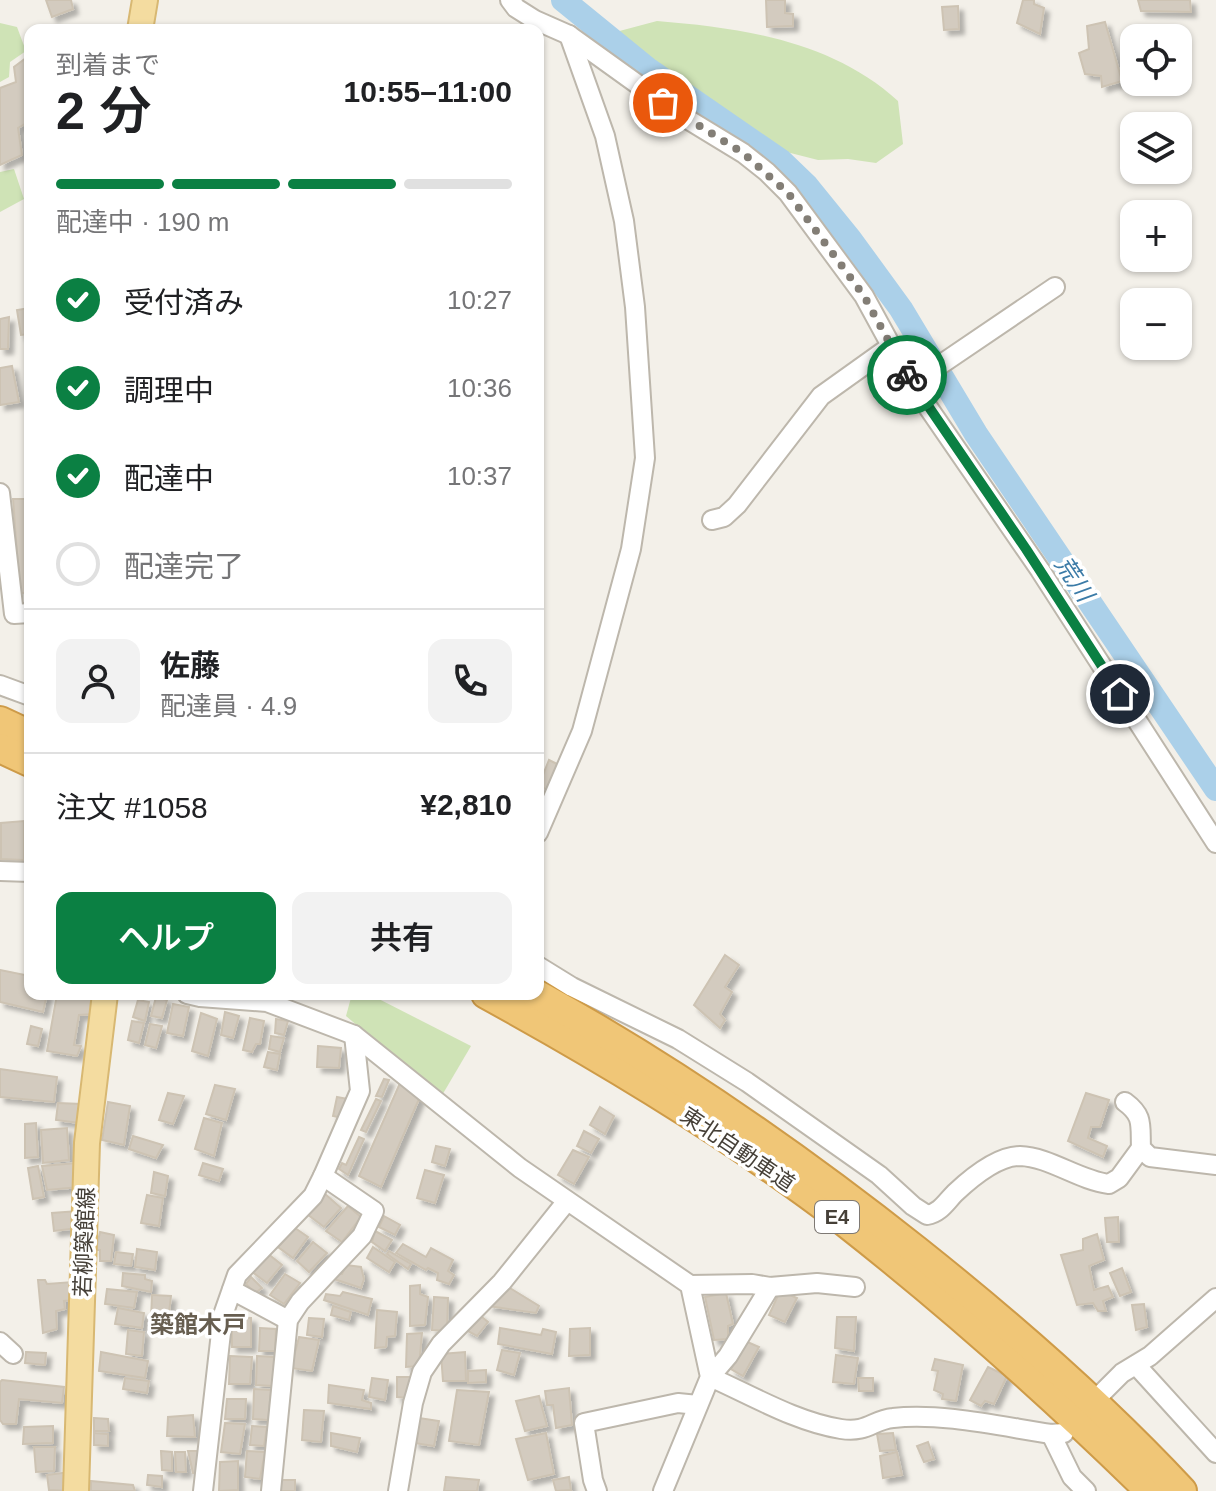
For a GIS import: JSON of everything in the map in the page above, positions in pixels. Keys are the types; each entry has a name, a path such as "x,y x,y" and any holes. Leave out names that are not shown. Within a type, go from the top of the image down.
{"highway":[{"path":"0,721 24,732"},
{"path":"0,748 24,759"},
{"name":"東北自動車道","path":"544,999 635,1051 724,1109 855,1203 968,1292 1069,1380 1182,1491"},
{"name":"東北自動車道","path":"496,1000 738,1146 842,1221 953,1309 1045,1389 1150,1491"}],"main road":[{"path":"141,24 145,0"},
{"name":"若柳築館線","path":"76,1491 87,1143 104,1000"}],"street":[{"path":"510,0 516,8 569,35 679,114 743,153 788,193 864,296 891,346 1216,843"},
{"path":"544,818 586,716 631,549 645,458 635,307 624,221 605,136 569,35"},
{"path":"916,381 1055,287"},
{"path":"712,520 724,517 737,505 821,396 891,346"},
{"path":"0,493 14,614 24,613"},
{"path":"0,685 24,694"},
{"path":"0,871 24,872"},
{"path":"544,970 572,987 678,1039 747,1082 879,1175 927,1215 936,1213 980,1173 1016,1156 1034,1158 1092,1182 1109,1184 1119,1178 1141,1148 1140,1117 1125,1102"},
{"path":"247,1000 267,1002 354,1035 520,1168 690,1285 752,1284 770,1287 817,1283 855,1287"},
{"path":"203,1491 223,1315 237,1275 313,1196 323,1176 360,1091 354,1035"},
{"path":"1141,1148 1150,1157 1216,1165"},
{"path":"271,1491 288,1320 300,1302 362,1236 374,1211 323,1176"},
{"path":"398,1491 413,1403 422,1372 441,1344 502,1282 567,1201"},
{"path":"690,1285 710,1377"},
{"path":"663,1491 710,1377 728,1356 770,1287"},
{"path":"232,1290 288,1320"},
{"path":"1099,1396 1122,1373 1150,1356 1216,1298"},
{"path":"1136,1365 1216,1453"},
{"path":"710,1377 810,1421 841,1429 864,1430 890,1418 926,1418 1058,1434 1072,1477 1086,1491"},
{"path":"597,1491 584,1423 678,1403 698,1405"}],"green space":[{"path":"657,21 722,28 785,41 845,64 898,101 903,144 876,163 848,159 818,160 728,137 662,110 620,85 613,51 612,33"},
{"path":"0,23 17,27 24,52 10,62 9,77 0,82"},
{"path":"14,169 24,199 0,212 0,172"},
{"path":"350,1000 381,1000 471,1046 441,1097 346,1016"}],"building":[{"path":"46,0 71,0 73,9 52,17"},
{"path":"766,0 785,0 785,13 793,14 793,26 767,27"},
{"path":"1023,0 1034,0 1034,4 1044,8 1040,34 1017,23"},
{"path":"1138,0 1190,0 1191,12 1141,11"},
{"path":"958,6 959,29 944,30 942,7"},
{"path":"1105,22 1120,82 1102,87 1101,76 1085,74 1079,53 1089,49 1087,26"},
{"path":"24,60 24,124 18,128 22,155 0,165 0,88 16,82 14,67"},
{"path":"24,309 24,335 21,335 17,310"},
{"path":"9,317 8,349 0,349 0,319"},
{"path":"12,366 19,402 0,405 0,368"},
{"path":"13,499 24,499 24,593 20,593"},
{"path":"549,760 559,765 547,790 544,788 544,772"},
{"path":"24,821 24,860 1,859 1,823"},
{"path":"725,955 739,965 725,987 732,992 720,1014 725,1020 720,1028 694,1005"},
{"path":"0,970 24,975 24,1000 46,1000 43,1012 0,1002"},
{"path":"56,1000 96,1000 95,1014 79,1015 74,1045 81,1046 77,1056 47,1051"},
{"path":"138,1000 149,1002 145,1021 133,1017"},
{"path":"155,1000 167,1000 162,1018 151,1016"},
{"path":"173,1004 189,1007 183,1036 167,1033"},
{"path":"225,1012 239,1016 233,1038 221,1035"},
{"path":"201,1013 217,1019 208,1056 192,1051"},
{"path":"250,1018 264,1021 260,1044 256,1044 252,1052 243,1050"},
{"path":"276,1019 288,1021 284,1035 275,1033"},
{"path":"132,1021 144,1023 139,1043 128,1040"},
{"path":"150,1024 162,1026 156,1048 145,1045"},
{"path":"31,1026 42,1029 38,1046 27,1044"},
{"path":"271,1036 284,1038 280,1052 269,1049"},
{"path":"318,1046 341,1048 339,1068 317,1067"},
{"path":"268,1052 280,1054 277,1070 264,1067"},
{"path":"0,1069 57,1077 54,1102 0,1097"},
{"path":"384,1079 389,1080 382,1097 376,1096"},
{"path":"400,1083 422,1092 381,1187 359,1176"},
{"path":"215,1085 235,1089 226,1120 206,1114"},
{"path":"168,1093 184,1096 173,1124 159,1120"},
{"path":"1086,1093 1109,1100 1100,1127 1091,1127 1088,1138 1107,1146 1103,1157 1068,1141"},
{"path":"337,1097 348,1099 343,1118 333,1116"},
{"path":"376,1099 381,1101 366,1132 361,1130"},
{"path":"108,1102 130,1106 124,1145 102,1140"},
{"path":"58,1103 81,1104 80,1123 56,1120"},
{"path":"600,1107 614,1116 605,1134 590,1125"},
{"path":"204,1118 222,1123 214,1156 195,1149"},
{"path":"36,1123 38,1157 25,1158 25,1124"},
{"path":"67,1128 69,1160 43,1163 41,1130"},
{"path":"584,1131 599,1139 591,1153 577,1146"},
{"path":"133,1136 163,1145 156,1158 129,1149"},
{"path":"359,1137 364,1139 348,1175 339,1169 342,1163 346,1165"},
{"path":"436,1146 450,1149 445,1166 432,1162"},
{"path":"573,1150 589,1157 574,1184 558,1175"},
{"path":"77,1163 80,1187 47,1190 42,1166"},
{"path":"203,1163 223,1169 219,1181 199,1175"},
{"path":"38,1166 44,1197 33,1199 28,1168"},
{"path":"425,1170 444,1175 435,1203 417,1198"},
{"path":"154,1172 168,1176 165,1196 151,1193"},
{"path":"324,1193 341,1208 324,1227 307,1214"},
{"path":"147,1195 163,1198 159,1226 141,1223"},
{"path":"348,1206 361,1217 342,1242 326,1231"},
{"path":"78,1211 78,1228 54,1231 52,1213"},
{"path":"384,1216 400,1225 395,1235 379,1227"},
{"path":"1118,1217 1119,1242 1107,1242 1105,1218"},
{"path":"295,1228 308,1237 293,1258 278,1247"},
{"path":"375,1231 392,1240 385,1251 372,1242"},
{"path":"100,1232 114,1235 111,1261 100,1261 100,1250 96,1250"},
{"path":"1097,1234 1104,1260 1089,1266 1094,1290 1108,1286 1113,1297 1103,1301 1106,1311 1098,1311 1093,1303 1077,1305 1061,1255 1083,1250 1083,1239"},
{"path":"313,1242 327,1253 309,1272 297,1261"},
{"path":"403,1244 426,1257 431,1248 453,1260 448,1271 454,1275 449,1284 437,1280 438,1273 428,1268 426,1270 396,1253"},
{"path":"373,1247 395,1262 389,1272 367,1258"},
{"path":"137,1249 157,1252 155,1270 135,1267"},
{"path":"389,1251 411,1264 408,1269 387,1254"},
{"path":"116,1252 133,1254 131,1266 114,1264"},
{"path":"267,1253 282,1265 267,1283 251,1271"},
{"path":"346,1265 361,1267 364,1279 361,1288 331,1278 332,1273 342,1274"},
{"path":"1122,1268 1131,1292 1120,1296 1110,1273"},
{"path":"123,1273 145,1275 145,1279 152,1281 151,1292 122,1286"},
{"path":"285,1274 300,1283 284,1304 270,1295"},
{"path":"251,1277 262,1288 255,1293 246,1284"},
{"path":"38,1280 45,1280 47,1284 73,1282 75,1300 64,1301 65,1309 56,1311 57,1329 43,1333"},
{"path":"420,1285 420,1294 428,1297 425,1325 410,1326 410,1286"},
{"path":"505,1285 539,1306 536,1313 488,1306"},
{"path":"107,1289 137,1292 134,1308 105,1304"},
{"path":"780,1291 797,1298 785,1322 769,1315"},
{"path":"343,1292 372,1299 368,1315 324,1300 326,1294 340,1296"},
{"path":"726,1293 733,1324 728,1326 728,1339 714,1340 705,1297"},
{"path":"152,1295 171,1296 168,1321 151,1319"},
{"path":"434,1297 448,1298 447,1331 432,1330"},
{"path":"1144,1304 1147,1327 1136,1330 1132,1305"},
{"path":"333,1306 351,1312 349,1320 331,1315"},
{"path":"118,1308 144,1313 142,1328 115,1324"},
{"path":"377,1310 397,1312 395,1336 387,1337 386,1347 375,1348"},
{"path":"477,1313 488,1322 477,1336 464,1329"},
{"path":"232,1317 251,1318 251,1347 232,1347"},
{"path":"837,1317 856,1317 854,1351 835,1348"},
{"path":"309,1318 324,1319 322,1337 307,1335"},
{"path":"260,1328 276,1329 275,1351 259,1351"},
{"path":"500,1328 541,1335 543,1329 556,1332 552,1354 498,1344"},
{"path":"590,1328 590,1355 569,1356 570,1329"},
{"path":"128,1330 144,1332 142,1356 126,1354"},
{"path":"422,1333 419,1366 406,1367 407,1334"},
{"path":"299,1337 319,1340 312,1371 291,1368"},
{"path":"745,1341 759,1347 743,1376 731,1369"},
{"path":"502,1350 520,1353 514,1375 497,1370"},
{"path":"26,1352 46,1353 45,1365 25,1363"},
{"path":"101,1352 148,1361 145,1378 99,1371"},
{"path":"465,1352 466,1381 443,1381 441,1354"},
{"path":"836,1355 858,1358 854,1384 833,1382"},
{"path":"230,1356 252,1357 250,1384 229,1384"},
{"path":"257,1356 274,1357 273,1386 256,1385"},
{"path":"935,1359 963,1365 956,1401 942,1399 943,1394 934,1390 938,1371 932,1370"},
{"path":"988,1367 1007,1376 994,1404 985,1401 981,1406 970,1400"},
{"path":"486,1370 486,1382 468,1383 468,1371"},
{"path":"397,1377 411,1377 409,1398 397,1397"},
{"path":"125,1378 149,1381 147,1393 123,1389"},
{"path":"372,1378 388,1380 385,1400 369,1397"},
{"path":"858,1378 873,1378 873,1391 859,1391"},
{"path":"2,1380 64,1387 62,1403 19,1399 16,1424 3,1424 0,1420"},
{"path":"329,1385 364,1390 362,1400 371,1403 371,1409 328,1403"},
{"path":"569,1388 572,1425 556,1428 553,1405 547,1405 545,1391"},
{"path":"254,1389 271,1390 268,1420 253,1419"},
{"path":"457,1390 489,1392 479,1445 449,1441"},
{"path":"539,1396 547,1426 525,1431 516,1401"},
{"path":"227,1399 246,1399 245,1419 225,1419"},
{"path":"304,1410 324,1411 321,1442 302,1440"},
{"path":"193,1415 195,1437 167,1436 168,1417"},
{"path":"94,1418 108,1419 109,1431 94,1431"},
{"path":"419,1418 439,1421 434,1446 414,1443"},
{"path":"225,1423 245,1424 240,1454 221,1452"},
{"path":"53,1426 53,1443 23,1444 24,1427"},
{"path":"252,1426 267,1427 264,1446 250,1445"},
{"path":"94,1433 108,1434 108,1446 94,1445"},
{"path":"331,1433 360,1438 357,1452 331,1446"},
{"path":"546,1433 554,1474 528,1480 516,1439"},
{"path":"893,1433 896,1450 880,1451 877,1434"},
{"path":"928,1442 934,1459 924,1462 917,1446"},
{"path":"34,1447 55,1447 54,1471 36,1472"},
{"path":"161,1451 172,1452 172,1471 162,1470"},
{"path":"188,1451 202,1451 200,1473 193,1473"},
{"path":"247,1451 265,1452 260,1479 245,1477"},
{"path":"175,1452 185,1452 186,1472 176,1472"},
{"path":"897,1452 902,1475 883,1478 880,1456"},
{"path":"238,1461 238,1490 219,1491 220,1462"},
{"path":"70,1472 70,1491 49,1490 47,1475"},
{"path":"148,1475 162,1476 162,1487 147,1485"},
{"path":"446,1477 479,1480 477,1491 444,1491"},
{"path":"569,1477 571,1490 556,1491 553,1480"},
{"path":"277,1480 295,1480 295,1491 277,1491"},
{"path":"91,1481 133,1485 135,1491 91,1491"}],"waterway":[{"name":"荒川","path":"563,0 649,70 781,161 807,186 901,309 976,434 1216,789"}],"way so far":[{"path":"663,103 743,153 788,193 864,296 907,375"}],"district":[{"name":"築館木戸","path":"198,1325"}],"route":[{"path":"907,375 969,463 1120,694"}]}
